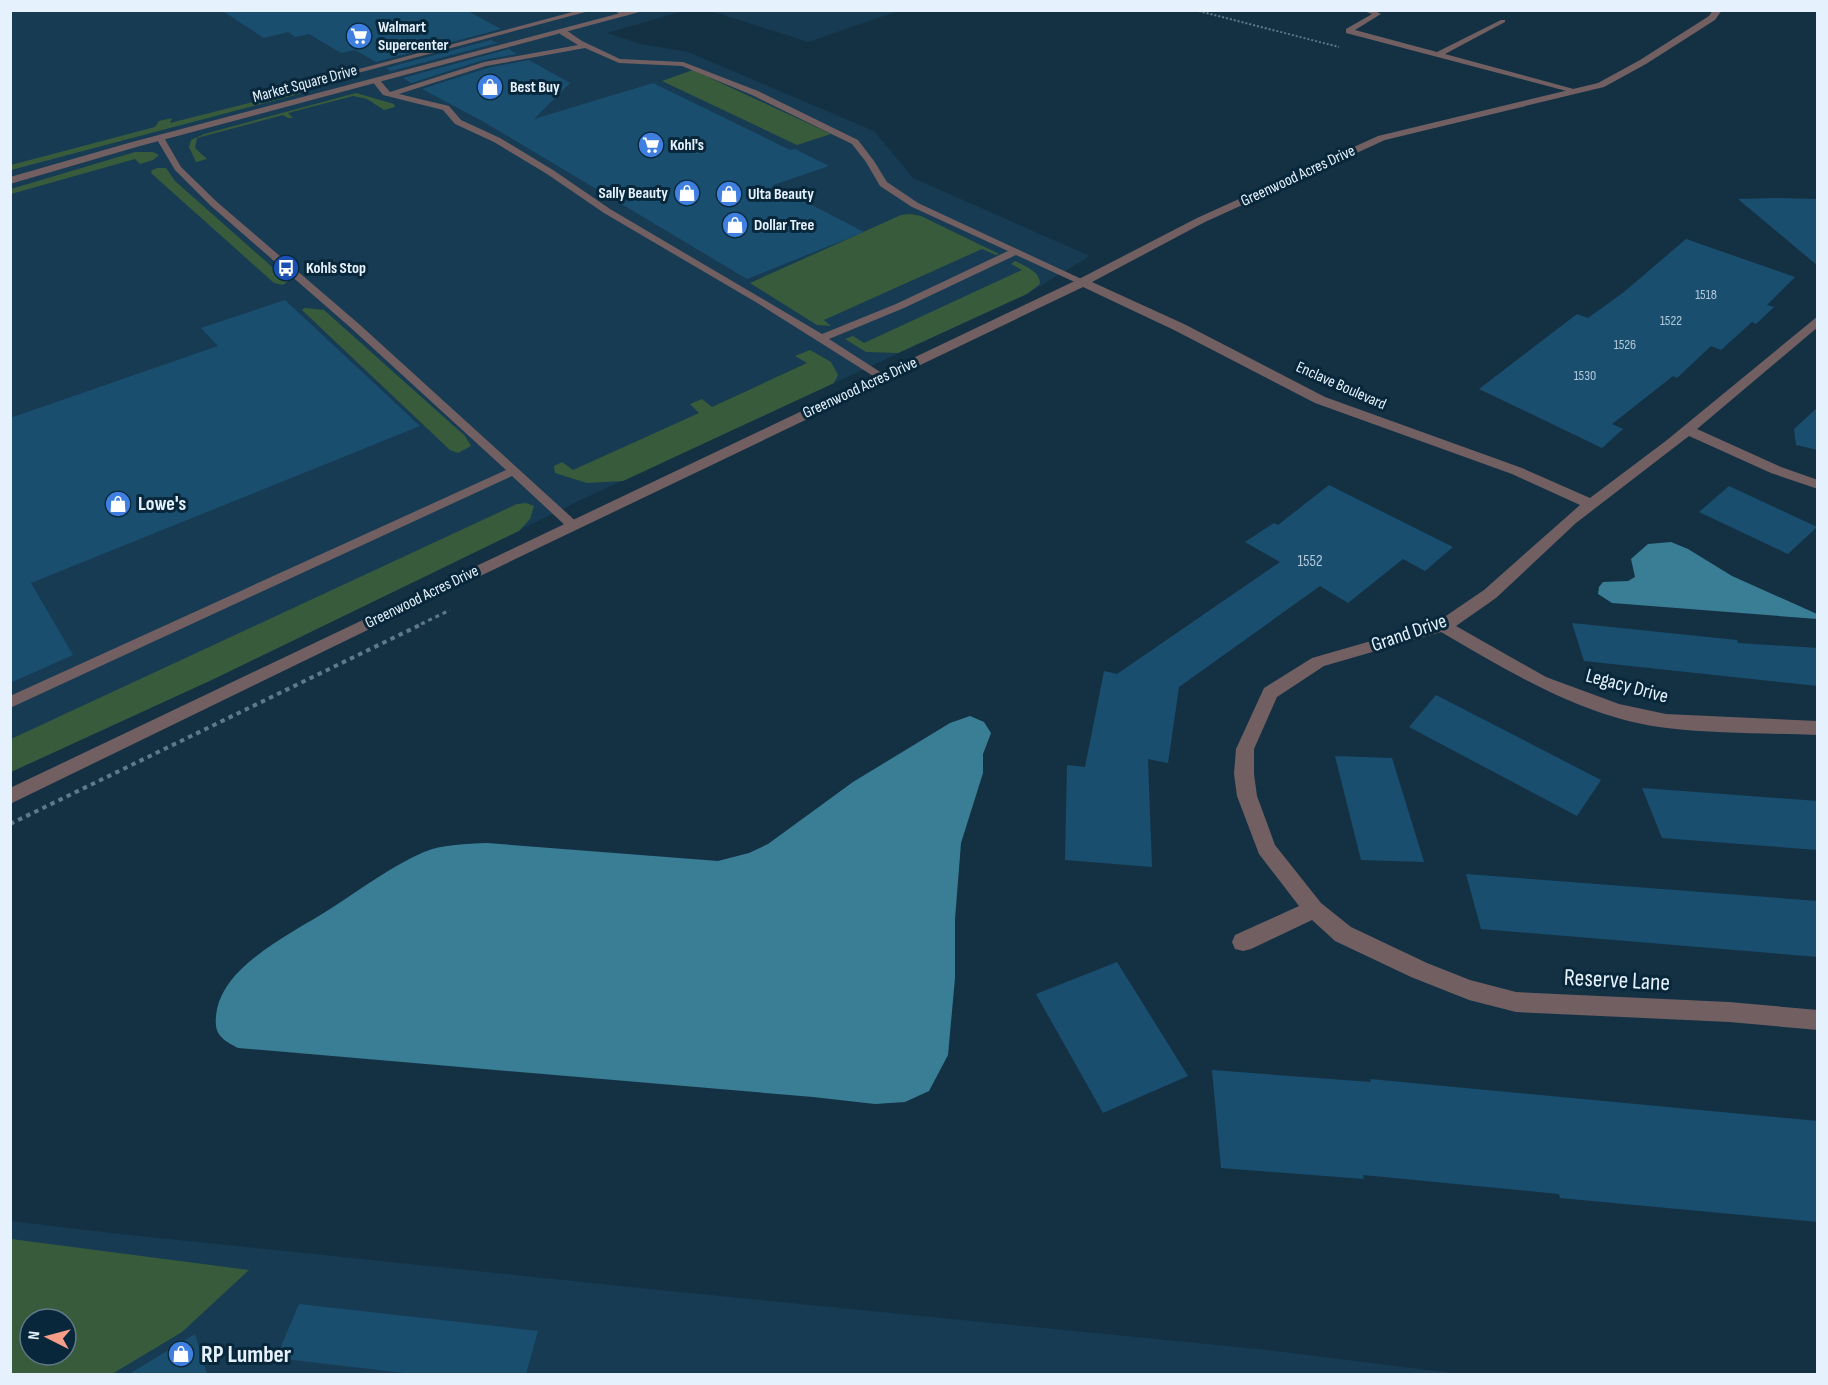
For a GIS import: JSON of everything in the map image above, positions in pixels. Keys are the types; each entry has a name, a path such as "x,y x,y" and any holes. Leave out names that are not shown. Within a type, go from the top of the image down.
{"street":[{"name":"Market Square Drive","path":"10,181 160,138 643,10"},
{"name":"Greenwood Acres Drive","path":"10,797 1083,282 1202,220 1382,138 1601,85 1712,18 1718,10"},
{"name":"Enclave Boulevard","path":"1083,282 1179,327 1320,400 1517,471 1592,505"},
{"name":"Grand Drive","path":"1419,970 1343,934 1314,909 1273,858 1254,819 1247,796 1244,774 1245,749 1270,693 1318,662 1443,626 1490,594 1592,505 1687,430 1818,320"},
{"path":"1687,430 1776,470 1818,485"},
{"name":"Legacy Drive","path":"1443,626 1540,681 1617,710 1666,721 1818,728"},
{"path":"1243,942 1314,909"},
{"name":"Reserve Lane","path":"1419,970 1469,990 1516,1002 1729,1012 1818,1020"}],"lane":[{"path":"314,82 590,10"},
{"path":"616,10 625,15"},
{"path":"1364,10 1381,12"},
{"path":"1381,12 1349,31 1577,91"},
{"path":"1439,54 1503,21"},
{"path":"563,32 585,46 619,61 683,64 755,93 855,142 870,161 883,184 915,206 1017,250 1083,282"},
{"path":"391,94 423,82 516,57 559,53 585,46"},
{"path":"376,81 379,88 391,94 446,108 458,122 497,140 607,211 882,377"},
{"path":"160,138 178,168 214,204 355,326 573,525"},
{"path":"819,338 833,335 900,306 1017,250"},
{"path":"10,703 514,471"}],"shaded area":[{"path":"10,11 683,11 607,33 640,44 688,52 874,131 913,178 1090,256 1027,294 587,497 216,678 11,772"},
{"path":"711,11 898,11 808,42"},
{"path":"1671,542 1688,549 1732,576 1817,614 1817,619 1612,603 1598,594 1603,582 1628,581 1635,577 1631,559 1648,544"},
{"path":"970,716 984,722 991,733 983,754 983,773 961,843 955,919 955,978 948,1055 929,1091 905,1102 875,1104 238,1048 218,1033 216,1017 223,992 247,963 388,871 424,852 447,846 487,843 718,861 749,853 768,844 853,782 950,723"},
{"path":"11,1221 679,1292 1268,1350 1459,1374 11,1374"}],"green space":[{"path":"693,70 831,134 797,145 662,81"},
{"path":"301,84 308,88 299,94 11,170 11,165 155,127 159,121 172,118 170,123 292,92 293,87"},
{"path":"356,93 394,104 395,107 384,110 367,99 353,96 288,113 293,118 283,115 197,138 195,148 207,159 196,162 189,147 191,140 204,134"},
{"path":"135,152 153,152 159,155 153,160 140,164 135,159 11,194 11,189"},
{"path":"157,168 166,168 175,181 288,281 283,285 274,283 151,173"},
{"path":"901,215 921,216 999,254 996,255 982,249 824,320 831,326 817,325 750,283"},
{"path":"1015,261 1038,276 1040,284 1027,294 898,353 866,352 845,339 853,336 864,343 1022,270 1011,264"},
{"path":"305,308 324,310 465,436 471,446 458,453 450,450 302,310"},
{"path":"810,350 831,362 838,375 834,383 623,481 587,483 555,473 554,466 562,462 573,470 699,413 690,404 702,399 712,407 807,363 795,356"},
{"path":"526,503 534,506 530,519 519,531 216,678 11,772 11,739 517,504"},
{"path":"11,1239 249,1270 182,1332 112,1374 11,1374"}],"building":[{"name":"Walmart Supercenter","path":"221,10 466,10 501,29 376,62 355,50 341,53 309,34 295,37 288,32 264,38"},
{"path":"491,40 497,43 391,71 386,68"},
{"path":"509,49 517,54 483,60 411,83 403,78"},
{"path":"529,60 570,83 534,119 653,83 790,150 795,149 829,166 773,185 864,232 747,279 484,122 422,89 487,68"},
{"path":"1738,199 1818,199 1818,266"},
{"path":"1686,239 1795,277 1767,305 1774,307 1756,324 1752,322 1721,350 1711,346 1677,378 1673,376 1612,424 1623,429 1602,448 1479,389 1577,314 1588,318 1624,292"},
{"name":"Lowe's","path":"285,300 420,426 31,583 73,655 10,683 10,418 218,346 201,328"},
{"path":"1818,407 1818,450 1796,445 1794,429"},
{"path":"1329,485 1453,547 1425,571 1403,559 1348,603 1320,586 1179,687 1168,763 1148,759 1152,867 1065,860 1067,765 1085,767 1104,671 1117,674 1280,562 1245,542 1274,523 1278,525"},
{"path":"1729,486 1817,527 1788,554 1699,512"},
{"path":"1572,623 1737,640 1738,643 1818,648 1818,686 1584,661"},
{"path":"1436,695 1601,780 1577,816 1409,727"},
{"path":"1335,756 1392,758 1424,862 1361,860"},
{"path":"1642,788 1818,801 1818,850 1662,838"},
{"path":"1466,874 1818,901 1818,957 1481,929"},
{"path":"1117,962 1188,1076 1103,1113 1036,994"},
{"path":"1212,1070 1371,1082 1370,1079 1818,1121 1818,1222 1560,1198 1559,1194 1363,1175 1364,1179 1221,1168"},
{"path":"299,1304 538,1331 526,1374 413,1374 276,1358"},
{"name":"RP Lumber","path":"195,1334 207,1374 129,1374"}],"place":[{"name":"Walmart Supercenter","path":"359,36"},
{"name":"Best Buy","path":"490,87"},
{"name":"Kohl's","path":"651,145"},
{"name":"Sally Beauty","path":"687,193"},
{"name":"Ulta Beauty","path":"729,194"},
{"name":"Dollar Tree","path":"735,225"},
{"name":"Kohls Stop","path":"286,268"},
{"name":"Lowe's","path":"118,504"},
{"name":"RP Lumber","path":"181,1354"}]}
